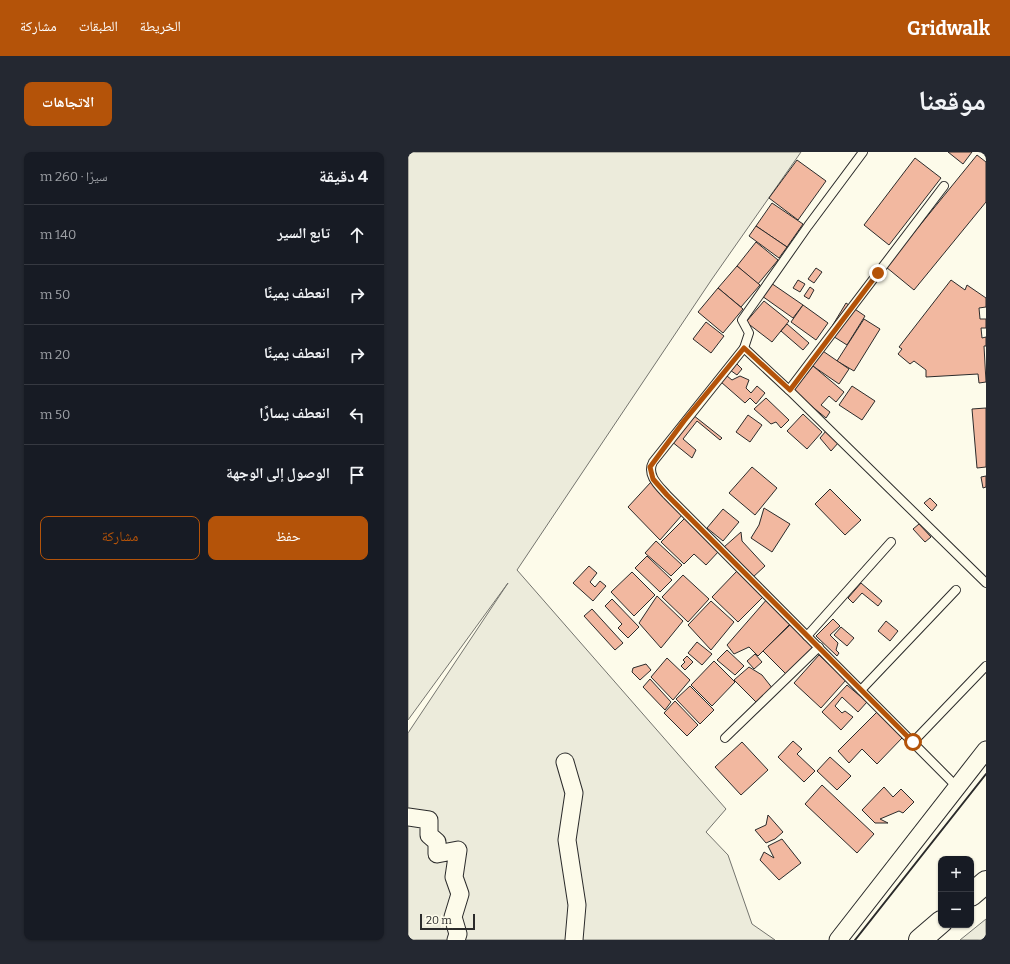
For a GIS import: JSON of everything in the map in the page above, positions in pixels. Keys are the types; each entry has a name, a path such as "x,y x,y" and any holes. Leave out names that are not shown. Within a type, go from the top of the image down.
{"street":[{"path":"838,940 986,750"},
{"path":"565,762 574,793 567,840 576,905 574,940"},
{"path":"408,817 429,820 429,835 437,842 437,854 458,850 454,877 460,894 453,917 458,934 456,940"},
{"path":"974,892 986,882"},
{"path":"920,940 938,925"}],"lane":[{"path":"863,152 808,226 742,320 749,333 744,348 653,462 650,467 651,474 667,495 957,787"},
{"path":"790,390 944,186"},
{"path":"744,348 790,390 986,583"},
{"path":"807,636 891,542"},
{"path":"861,690 956,590"},
{"path":"726,738 819,648"},
{"path":"913,742 986,666"}],"shaded area":[{"path":"408,152 801,152 712,279 517,570 726,809 706,832 728,855 752,924 775,940 408,940 408,733 508,583 408,720"},
{"path":"986,919 986,940 960,940"}],"building":[{"path":"948,152 972,152 963,164"},
{"path":"977,155 986,162 986,202 914,290 886,267"},
{"path":"915,158 941,178 889,245 864,225"},
{"path":"797,160 826,181 798,220 769,198"},
{"path":"772,203 803,224 787,247 756,226"},
{"path":"756,226 787,247 779,258 749,236"},
{"path":"756,242 778,260 758,284 737,266"},
{"path":"737,266 760,285 741,307 718,288"},
{"path":"816,268 822,272 814,283 808,279"},
{"path":"798,280 805,284 800,292 793,288"},
{"path":"951,280 965,290 967,285 986,298 986,307 979,308 980,319 986,319 986,328 981,328 982,338 986,337 986,346 984,346 986,382 979,383 978,374 926,377 926,370 914,361 910,364 898,354 902,349 899,347"},
{"path":"771,283 803,305 793,318 762,296"},
{"path":"810,287 814,290 809,299 804,296"},
{"path":"718,288 743,309 723,333 698,312"},
{"path":"764,301 789,321 772,342 746,322"},
{"path":"846,303 865,316 847,345 828,333"},
{"path":"803,305 828,323 816,340 791,322"},
{"path":"864,319 880,329 854,371 837,361"},
{"path":"706,322 724,336 711,353 693,339"},
{"path":"787,324 809,343 803,350 781,331"},
{"path":"817,347 849,369 839,384 807,362"},
{"path":"736,363 742,369 737,375 730,370"},
{"path":"813,366 844,392 836,402 829,396 821,405 830,412 826,418 793,391"},
{"path":"727,376 732,380 740,376 749,380 746,388 751,393 757,386 765,393 756,404 750,398 745,403 721,382"},
{"path":"852,386 875,401 862,420 839,405"},
{"path":"766,398 789,420 781,428 776,422 771,424 754,409"},
{"path":"986,408 986,467 977,468 972,409"},
{"path":"803,414 822,432 807,449 787,431"},
{"path":"693,415 722,438 720,440 697,421 683,439 696,450 692,458 671,441"},
{"path":"748,415 762,425 750,442 736,432"},
{"path":"826,431 839,442 831,451 820,438"},
{"path":"752,467 777,488 755,515 729,493"},
{"path":"986,476 986,487 983,488 981,477"},
{"path":"651,482 682,515 660,540 628,507"},
{"path":"830,489 861,520 845,535 815,504"},
{"path":"930,498 937,505 932,511 924,503"},
{"path":"764,508 790,524 772,552 751,538 759,525"},
{"path":"723,509 739,522 723,541 707,528"},
{"path":"685,518 719,551 706,565 694,554 684,564 661,542"},
{"path":"919,524 931,537 925,542 913,529"},
{"path":"741,532 742,541 765,566 752,578 724,547"},
{"path":"656,541 682,565 671,576 645,553"},
{"path":"647,556 672,580 660,592 635,568"},
{"path":"589,566 597,573 590,582 595,587 600,581 606,586 593,601 573,583"},
{"path":"737,571 763,597 738,622 712,597"},
{"path":"632,572 655,595 634,616 611,592"},
{"path":"683,575 709,599 688,622 662,597"},
{"path":"861,583 882,601 878,606 862,593 853,603 848,598"},
{"path":"657,596 683,621 661,648 639,623"},
{"path":"768,598 792,622 758,656 749,647 734,654 727,645"},
{"path":"612,599 639,627 628,638 618,628 622,624 605,606"},
{"path":"711,601 734,622 711,650 688,625"},
{"path":"592,609 623,643 615,650 584,616"},
{"path":"833,619 840,626 830,635 838,643 836,650 839,653 837,656 816,636"},
{"path":"886,621 898,631 890,641 878,631"},
{"path":"791,624 814,648 787,675 763,651"},
{"path":"841,627 854,638 847,646 834,635"},
{"path":"697,642 712,654 702,665 688,653"},
{"path":"727,650 744,666 735,675 717,660"},
{"path":"755,654 762,662 754,669 747,661"},
{"path":"819,655 846,680 821,708 794,683"},
{"path":"687,656 693,662 685,670 681,666 685,662 683,660"},
{"path":"667,658 690,680 673,700 651,677"},
{"path":"714,661 735,682 712,706 691,685"},
{"path":"646,664 651,670 640,680 632,672 633,668"},
{"path":"749,667 762,675 773,689 758,704 734,680"},
{"path":"650,679 671,702 665,710 643,687"},
{"path":"847,685 867,702 858,712 842,697 835,706 842,713 845,711 853,717 841,730 822,712"},
{"path":"690,686 714,710 700,724 676,699"},
{"path":"675,701 698,725 687,736 664,713"},
{"path":"877,712 903,737 877,764 862,749 849,763 838,751"},
{"path":"793,741 802,749 797,754 815,771 804,782 778,757"},
{"path":"742,742 768,770 741,795 715,767"},
{"path":"830,757 851,776 837,790 817,771"},
{"path":"822,785 874,834 857,853 805,804"},
{"path":"884,787 893,797 901,789 914,802 903,813 899,811 880,819 888,823 875,823 862,810"},
{"path":"768,815 783,832 775,839 766,843 755,830 766,825"},
{"path":"782,839 801,863 779,880 760,860 764,852 774,858 768,846"}],"wall":[{"path":"855,940 986,774"}],"route":[{"path":"878,273 790,390 744,348 684,421 650,467 653,479 667,495 913,742"}]}
